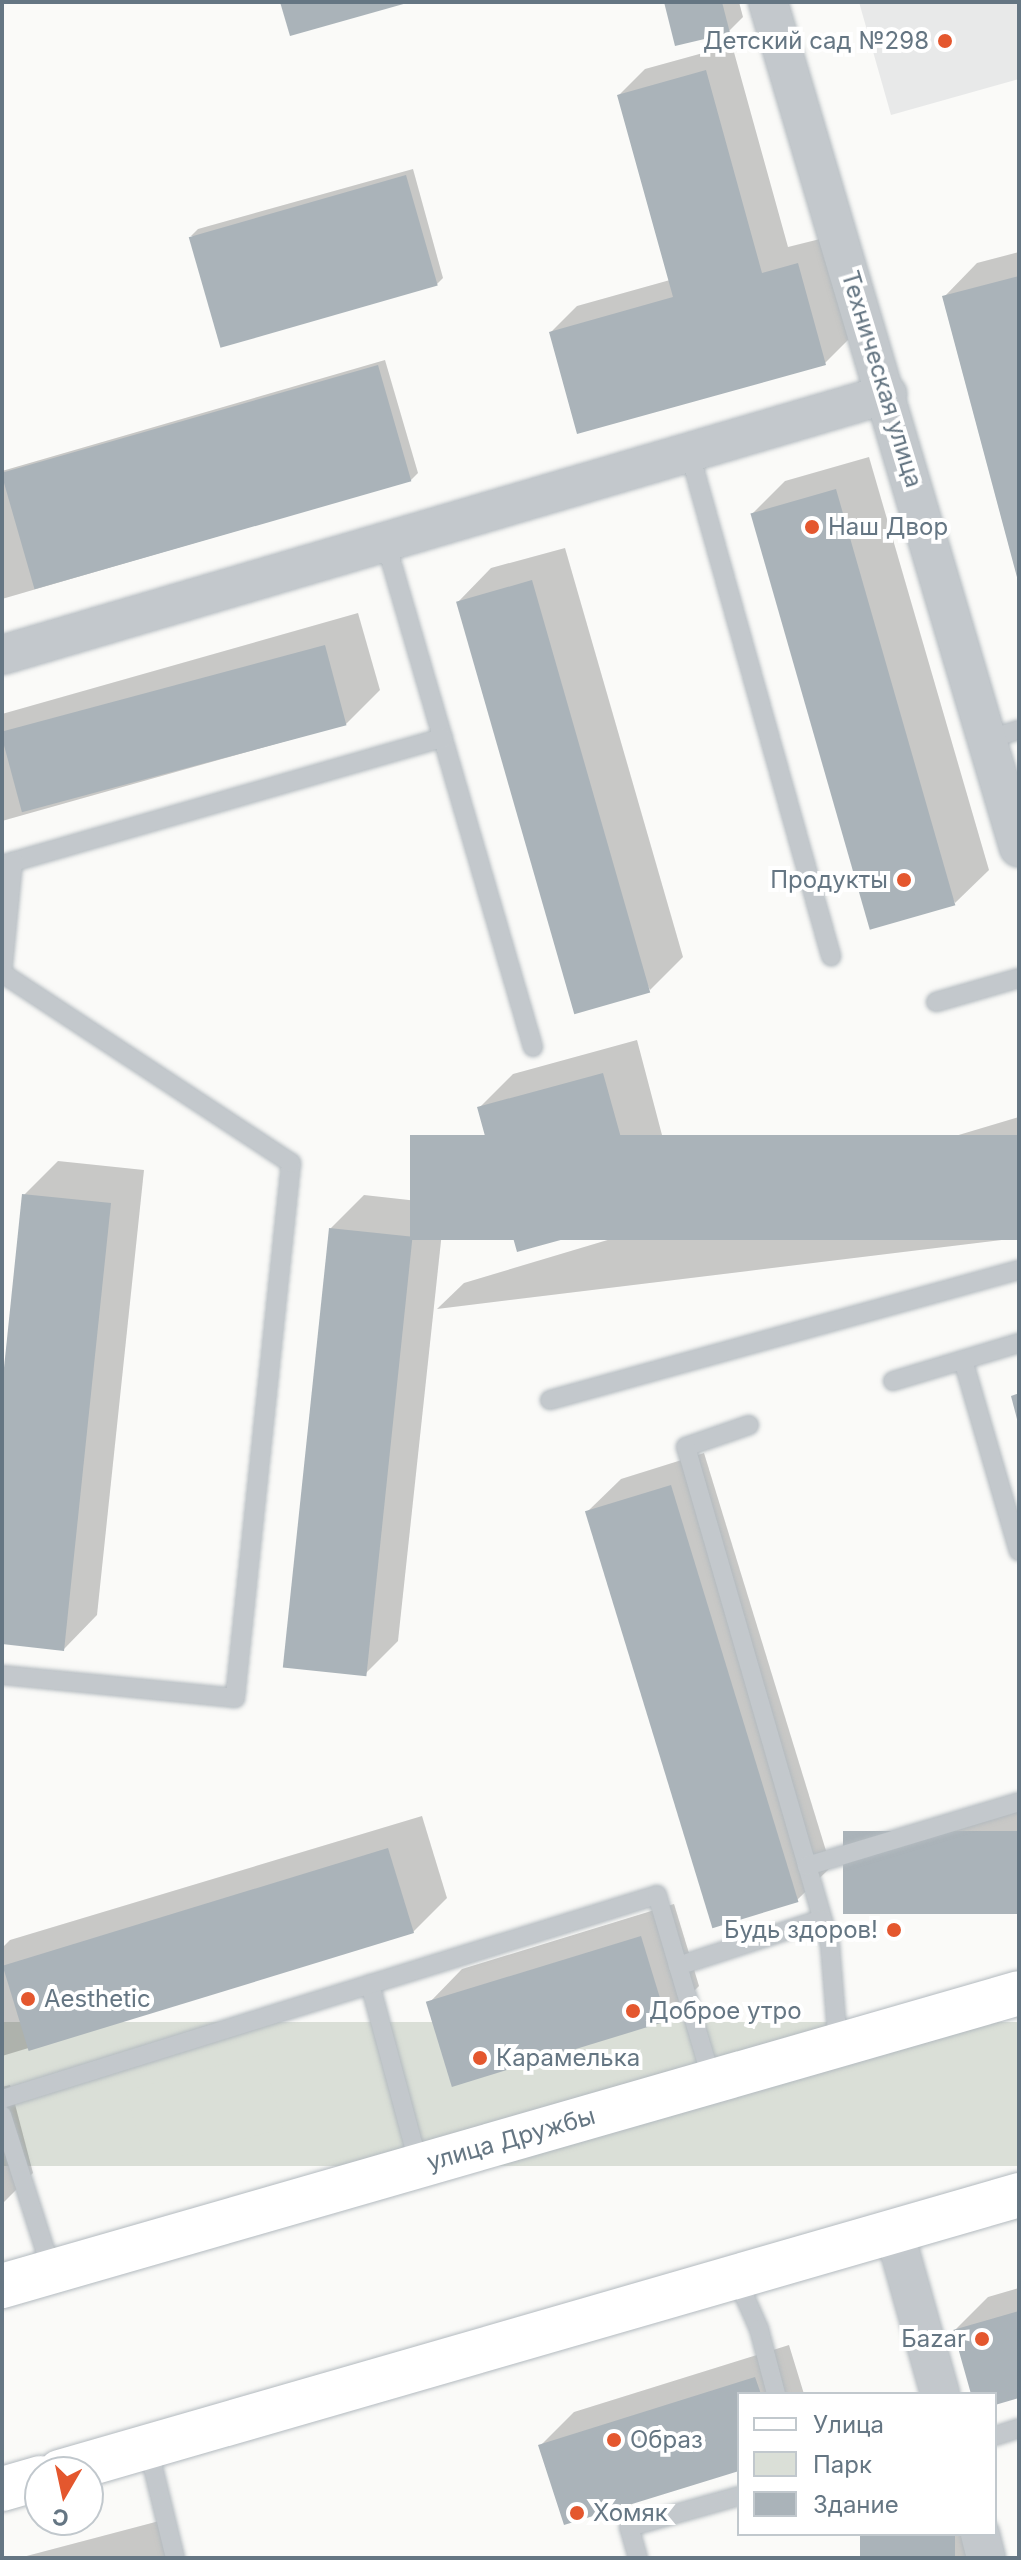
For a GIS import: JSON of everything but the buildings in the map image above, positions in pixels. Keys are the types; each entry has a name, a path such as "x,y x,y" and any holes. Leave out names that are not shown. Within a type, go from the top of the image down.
{"main road":[{"name":"улица Дружбы","path":"2,2286 1019,1993"},
{"path":"104,2460 1019,2195"},
{"path":"2,2489 24,2483"}],"street":[{"name":"Техническая улица","path":"768,2 887,394 1004,734 1019,848"},
{"path":"2,655 887,394"},
{"path":"894,2231 939,2392"},
{"path":"980,2536 986,2558"}],"lane":[{"path":"689,451 831,956"},
{"path":"386,544 533,1047"},
{"path":"2,1675 235,1698 291,1163 2,974 8,864 443,738"},
{"path":"936,1002 1019,978"},
{"path":"550,1400 1019,1270"},
{"path":"893,1381 1019,1343"},
{"path":"963,1360 1019,1551"},
{"path":"749,1425 686,1447 822,1919 837,1995 838,2045"},
{"path":"807,1866 1019,1802"},
{"path":"2,2099 657,1895 712,2081"},
{"path":"678,1966 822,1919"},
{"path":"370,1984 419,2166"},
{"path":"2,2115 52,2272"},
{"path":"736,2277 759,2329 775,2392"},
{"path":"997,2435 1019,2428"},
{"path":"148,2447 175,2558"},
{"path":"638,2558 629,2527 737,2497"}],"shaded area":[{"name":"Детский сад №298","path":"859,2 1019,2 1019,79 891,115"}],"green space":[{"path":"2,2022 1019,2022 1019,2166 2,2166"},
{"path":"263,2054 283,2128 146,2165 126,2091"}],"place":[{"name":"Детский сад №298","path":"945,41"},
{"name":"Наш Двор","path":"812,527"},
{"name":"Продукты","path":"904,880"},
{"name":"Будь здоров!","path":"894,1930"},
{"name":"Aesthetic","path":"28,1999"},
{"name":"Доброе утро","path":"633,2011"},
{"name":"Карамелька","path":"480,2058"},
{"name":"Бazar","path":"982,2339"},
{"name":"Образ","path":"614,2440"},
{"name":"Хомяк","path":"577,2513"}]}
